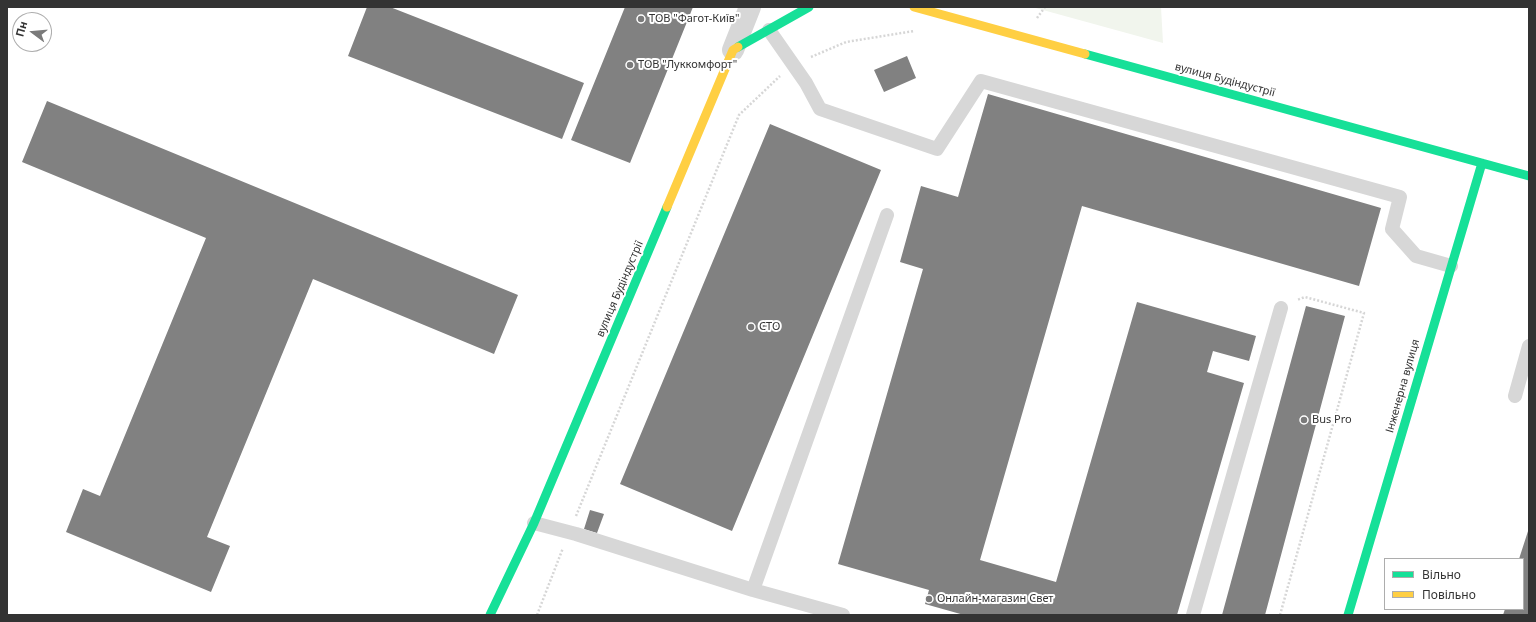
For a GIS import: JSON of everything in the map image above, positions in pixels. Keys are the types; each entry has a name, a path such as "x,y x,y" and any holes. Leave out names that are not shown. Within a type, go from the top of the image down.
{"street":[{"path":"733,50 750,7"},
{"path":"733,50 809,7"},
{"name":"вулиця Будіндустрії","path":"914,7 1529,176"},
{"name":"вулиця Будіндустрії","path":"490,615 534,523 733,50"},
{"name":"Інженерна вулиця","path":"1348,615 1482,164"}],"lane":[{"path":"769,30 806,83 820,109 937,149 981,81 1400,197 1392,228 1416,256 1451,266"},
{"path":"753,590 887,215"},
{"path":"1193,615 1281,308"},
{"path":"1515,396 1529,346"},
{"path":"534,523 576,534 753,590 842,615"}],"path":[{"path":"1280,615 1364,313 1305,297 1281,308"}],"shaded area":[{"path":"1032,7 1161,7 1163,43"}],"building":[{"path":"367,7 390,7 584,83 562,139 348,56"},
{"path":"625,7 693,7 630,163 571,140"},
{"path":"907,56 916,78 884,92 874,70"},
{"path":"988,94 1381,208 1359,286 1082,206 980,560 1056,582 1137,302 1256,336 1249,361 1213,351 1207,372 1244,383 1177,615 964,615 925,604 929,590 838,564 923,269 900,262 921,186 958,197"},
{"path":"47,101 518,295 494,354 313,279 207,537 230,546 211,592 66,532 83,489 100,496 206,238 22,162"},
{"name":"СТО","path":"770,124 881,170 732,531 620,484"},
{"path":"1306,306 1345,316 1265,615 1222,615"},
{"path":"590,510 604,514 597,533 584,529"},
{"path":"1529,528 1529,615 1503,615 1505,610 1524,610 1524,558 1519,558"}],"traffic: fast":[{"path":"738,47 809,7"},
{"path":"1085,54 1529,176"},
{"path":"1348,615 1482,163"},
{"path":"490,615 534,523 667,207"}],"traffic: slow":[{"path":"914,7 1085,54"},
{"path":"667,207 733,50 738,47"}],"place":[{"name":"ТОВ \"Фагот-Київ\"","path":"641,19"},
{"name":"ТОВ \"Луккомфорт\"","path":"630,65"},
{"name":"СТО","path":"751,327"},
{"name":"Bus Pro","path":"1304,420"},
{"name":"Онлайн-магазин Свет","path":"929,599"}]}
